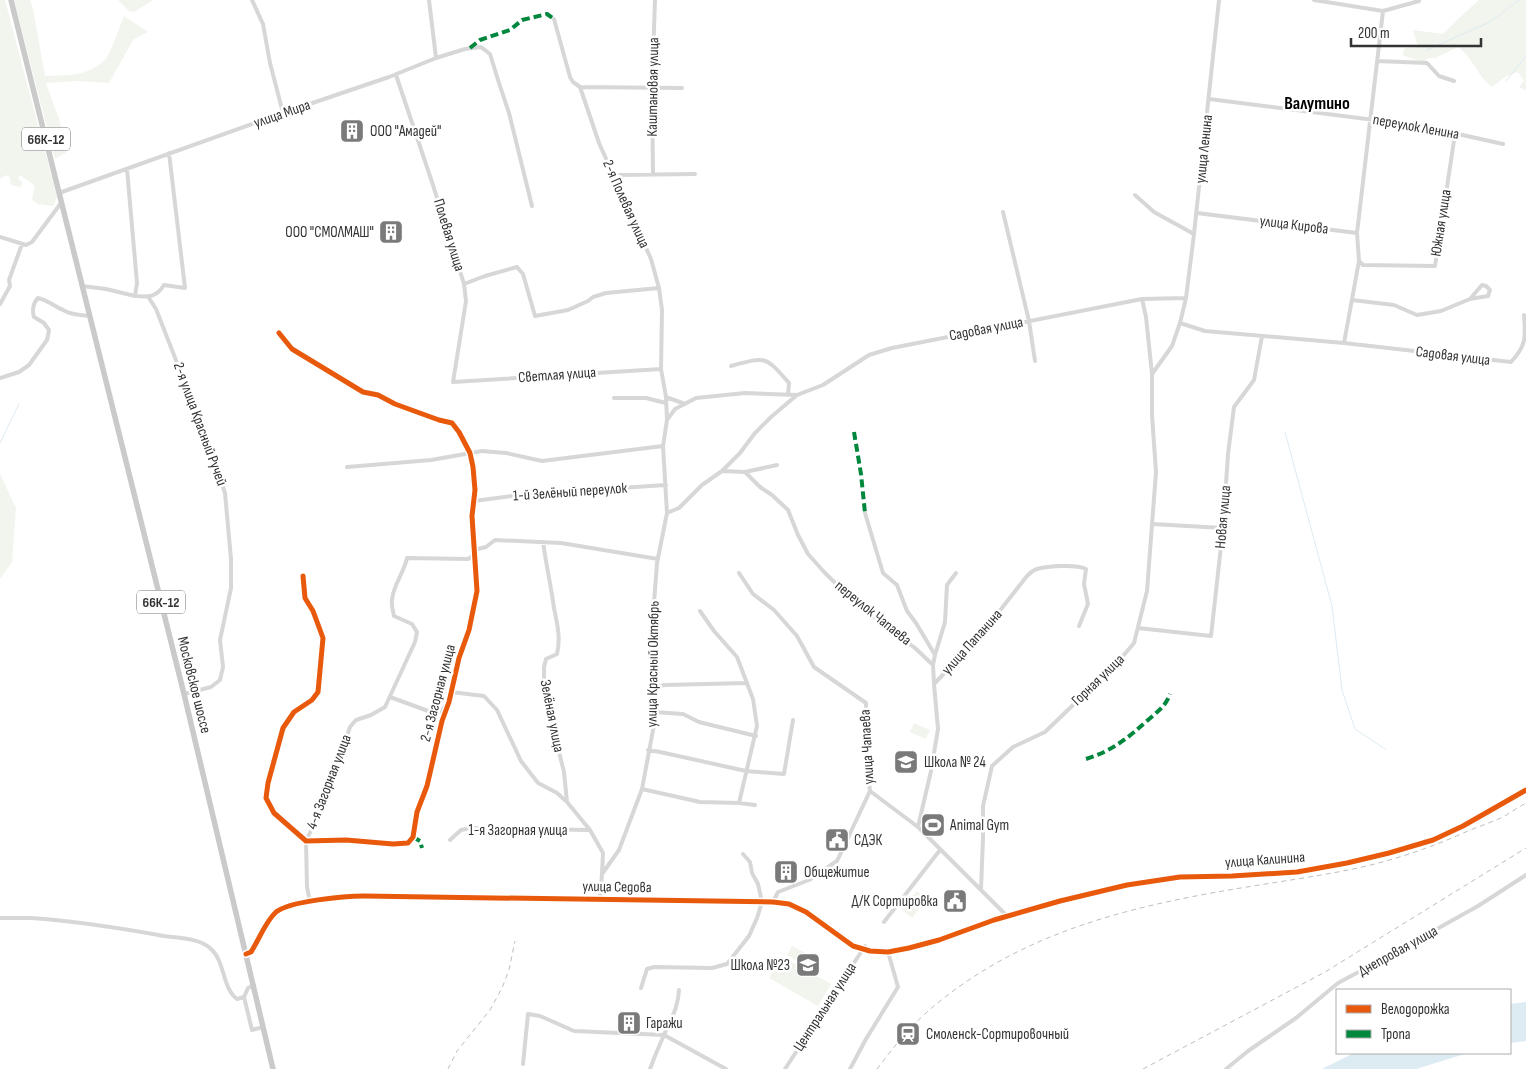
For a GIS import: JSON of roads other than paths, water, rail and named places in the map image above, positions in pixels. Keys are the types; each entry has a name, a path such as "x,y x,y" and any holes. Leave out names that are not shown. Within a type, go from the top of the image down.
{"main road":[{"name":"66К-12","path":"11,0 62,203"},
{"name":"Московское шоссе","path":"62,203 184,694 273,1069"}],"street":[{"path":"252,0 263,24 270,63 283,113"},
{"path":"428,0 436,58"},
{"name":"Каштановая улица","path":"653,174 652,88 655,0"},
{"name":"улица Ленина","path":"1152,374 1172,346 1186,298 1197,214 1219,0"},
{"path":"1314,0 1383,11 1419,2"},
{"path":"1344,344 1359,261 1357,233 1383,11"},
{"name":"2-я Полевая улица","path":"554,19 570,77 580,87 599,143 651,259 659,288 662,310 661,369 666,403"},
{"path":"396,75 436,58 465,49 481,47 490,54 509,113 532,206"},
{"path":"1377,61 1427,63 1439,76 1454,82"},
{"name":"улица Мира","path":"59,193 168,153 396,75"},
{"name":"Полевая улица","path":"396,75 464,284 517,267 523,274 535,316 568,310 593,297 606,293 659,288"},
{"path":"580,87 682,88"},
{"name":"переулок Ленина","path":"1209,99 1422,126 1503,144"},
{"name":"Южная улица","path":"1363,265 1435,266 1455,134"},
{"path":"82,286 149,298 156,295 164,285 185,288 168,153"},
{"path":"127,169 137,284 135,296"},
{"path":"614,175 695,174"},
{"path":"1135,195 1154,212 1194,234"},
{"path":"0,237 26,245 32,242 62,203"},
{"path":"1003,212 1029,321 1035,361"},
{"name":"улица Кирова","path":"1197,214 1357,233"},
{"path":"0,304 10,286 9,280 22,244"},
{"path":"1358,268 1363,265 1359,261"},
{"name":"Светлая улица","path":"464,284 466,301 453,382 661,369"},
{"path":"1352,300 1394,305 1417,315 1441,311 1470,299 1488,296 1490,290 1482,285 1470,299"},
{"path":"0,378 19,372 30,365 48,336 49,330 34,317 35,301 38,298 63,311 90,316"},
{"name":"2-я улица Красный Ручей","path":"149,298 156,309 206,437 225,493 231,559 231,588 220,640 223,666 220,680 211,687 184,694"},
{"name":"Садовая улица","path":"667,513 680,508 702,485 722,472 760,428 797,395 823,385 869,355 892,348 1142,299 1186,298"},
{"name":"Горная улица","path":"980,889 983,806 992,766 1013,747 1045,732 1107,675 1134,643 1140,628 1147,591 1156,472 1152,415 1152,374 1146,317 1142,299"},
{"name":"Садовая улица","path":"1180,323 1205,331 1510,362 1520,354 1526,340 1524,315"},
{"path":"279,333 292,349 363,392 452,423 470,453"},
{"name":"Новая улица","path":"1140,628 1211,636 1234,407 1254,380 1262,336"},
{"path":"731,366 758,359 771,363 789,383 788,395"},
{"name":"Садовая улица","path":"667,420 675,409 696,398 745,393 797,395"},
{"path":"666,396 685,404"},
{"path":"614,398 646,398 666,403"},
{"name":"улица Красный Октябрь","path":"602,874 619,850 642,789 654,725 655,687 651,643 658,559 667,513 663,446 667,420 666,403"},
{"path":"347,467 431,460 482,451 506,453 542,461 663,446"},
{"name":"2-я Загорная улица","path":"413,837 417,812 428,786 442,722 449,702 477,591 472,516 474,482 470,453"},
{"path":"722,472 745,472 777,465"},
{"name":"переулок Чапаева","path":"745,472 788,510 808,554 825,573 856,603 915,648 933,666"},
{"name":"1-й Зелёный переулок","path":"474,501 526,494 666,485"},
{"path":"865,513 883,573 897,585 907,611 935,655"},
{"path":"1152,524 1222,528"},
{"path":"474,555 478,549 486,548 495,540 561,543 658,559"},
{"name":"Зелёная улица","path":"543,542 546,568 559,632 558,654 546,659 544,686 550,704 564,772 567,802"},
{"name":"4-я Загорная улица","path":"310,902 307,887 306,841 325,801 350,727 356,720 371,715 385,707 415,642 417,632 412,624 394,616 391,602 393,592 407,558 468,559 474,555"},
{"name":"улица Папанина","path":"918,828 938,729 934,684 979,637 1027,576 1035,570 1066,566 1081,566 1086,569 1084,584 1088,604 1079,626"},
{"name":"улица Чапаева","path":"739,573 753,594 774,610 797,636 814,667 866,703 867,760 870,791 836,860 810,880 778,892 773,902"},
{"path":"934,684 933,666 945,622 947,585 956,573"},
{"path":"303,576 305,598 313,611 323,638 318,692 312,700 294,712 283,728 268,783 266,798 274,813 306,841"},
{"path":"700,611 736,657 753,699 757,726 756,736 739,803"},
{"path":"655,687 746,683"},
{"name":"2-я Загорная улица","path":"451,692 484,696 497,710 521,761 538,783 557,792 567,802"},
{"path":"390,697 431,712 440,712 449,702"},
{"path":"654,712 683,714 699,722 756,736"},
{"path":"648,750 746,771 784,774 793,720"},
{"path":"642,789 700,802 755,805"},
{"name":"улица Калинина","path":"994,920 1060,901 1127,885 1180,877 1297,872 1364,859 1433,840 1463,826 1526,790"},
{"path":"870,791 918,828 1007,916"},
{"path":"567,802 590,830 603,853 600,899"},
{"name":"1-я Загорная улица","path":"450,840 461,830 470,828 590,830"},
{"name":"4-я Загорная улица","path":"306,841 346,840 393,844 408,843 413,837"},
{"path":"884,922 940,850"},
{"path":"641,988 646,969 654,967 712,968 727,964 749,936 762,902 750,862 743,854"},
{"name":"Днепровая улица","path":"1226,1069 1248,1051 1296,1018 1338,983 1478,906 1526,876"},
{"name":"улица Седова","path":"246,954 251,952 275,914 282,909 335,897 773,902 789,904 806,912 853,946 870,951 888,952 939,940 994,920"},
{"path":"0,918 31,918 119,928 194,941 213,950 231,995 236,999 244,997"},
{"name":"Центральная улица","path":"785,1069 864,948"},
{"path":"850,1069 898,987 888,952"},
{"path":"254,985 248,988 244,997 252,1030 263,1027"},
{"path":"650,1069 674,1016 680,990"},
{"path":"523,1064 528,1014 540,1016 574,1031 664,1035 726,1069"}],"waterway":[{"path":"1427,50 1490,22 1519,0"},
{"path":"1506,81 1526,56"},
{"path":"0,443 19,404"},
{"path":"1285,432 1332,606 1342,690 1355,729 1385,749"}],"railway":[{"path":"877,1069 913,1025 957,988 989,967 1056,935 1091,922 1163,903 1359,868 1391,860 1438,844 1499,819 1526,803"},
{"path":"1143,1069 1325,972 1526,848"},
{"path":"448,1069 457,1051 490,1010 502,988 509,970 515,941"}],"place":[{"name":"ООО \"Амадей\"","path":"352,131"},
{"name":"ООО \"СМОЛМАШ\"","path":"391,232"},
{"name":"Школа № 24","path":"906,762"},
{"name":"Animal Gym","path":"933,825"},
{"name":"СДЭК","path":"837,840"},
{"name":"Общежитие","path":"786,872"},
{"name":"Д/К Сортировка","path":"955,901"},
{"name":"Школа №23","path":"808,965"},
{"name":"Гаражи","path":"629,1023"},
{"name":"Смоленск-Сортировочный","path":"908,1034"}],"district":[{"name":"Валутино","path":"1317,103"}]}
